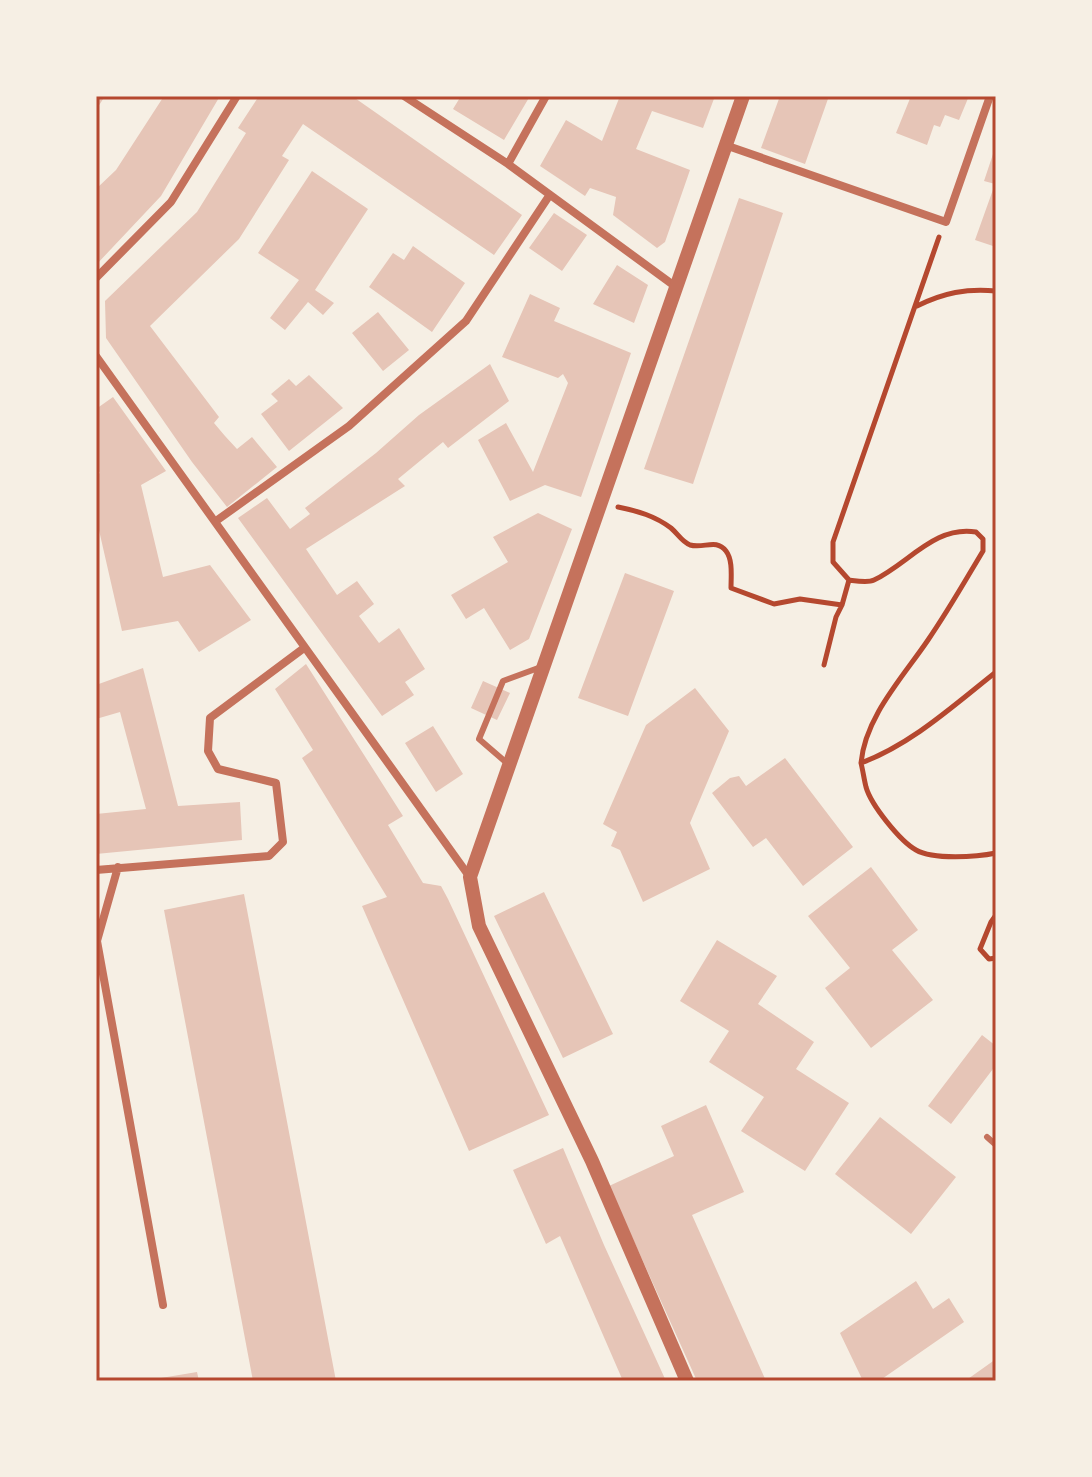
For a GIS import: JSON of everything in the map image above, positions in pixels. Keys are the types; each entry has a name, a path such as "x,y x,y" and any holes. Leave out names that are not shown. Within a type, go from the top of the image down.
{"street":[{"path":"96,278 171,202 237,96"},
{"path":"404,96 508,164 676,287"},
{"path":"508,164 546,96"},
{"path":"470,877 743,96"},
{"path":"725,145 946,222 990,96"},
{"path":"216,521 349,426 466,321 549,196"},
{"path":"96,356 470,877 479,926 592,1161 687,1381"},
{"path":"96,870 269,856 283,842 276,783 218,769 208,751 210,718 304,648"},
{"path":"118,867 97,941 163,1305"}],"lane":[{"path":"510,766 479,739 503,681 544,666"},
{"path":"987,1137 996,1145"}],"path":[{"path":"946,222 833,542 833,562 849,580 872,581 929,542 958,531 976,532 983,539 983,551 976,563 875,720 866,738 861,763 867,790 878,810 901,838 917,851 951,856 996,853"},
{"path":"916,306 939,296 973,289 996,291"},
{"path":"602,503 647,513 688,544 702,547 716,543 724,547 730,557 731,588 741,593 774,604 800,599 842,605"},
{"path":"824,665 849,580"},
{"path":"861,763 879,756 918,732 996,672"},
{"path":"996,915 980,949 989,959 996,958"}],"building":[{"path":"96,96 105,96 96,110"},
{"path":"164,96 220,96 161,196 96,265 96,189 116,170"},
{"path":"259,96 352,96 522,215 494,255 303,124 282,156 289,160 239,239 150,326 219,417 214,423 225,436 237,449 252,437 277,467 227,507 106,338 105,301 197,212 246,133 238,128"},
{"path":"461,96 530,96 504,140 453,109"},
{"path":"620,96 715,96 703,128 652,111 636,149 690,170 665,242 657,248 613,215 616,197 590,188 585,196 540,166 566,120 602,141"},
{"path":"780,96 829,96 805,164 761,148"},
{"path":"911,96 969,96 959,120 945,115 940,127 934,125 927,145 896,133"},
{"path":"995,148 996,247 975,240 995,184 984,181"},
{"path":"312,171 368,209 315,290 334,303 323,315 308,302 285,330 270,318 299,280 258,253"},
{"path":"739,198 783,213 693,484 644,469"},
{"path":"554,213 587,235 562,271 529,248"},
{"path":"413,246 465,283 432,332 369,287 393,253 404,260"},
{"path":"617,265 648,285 634,323 593,304"},
{"path":"530,294 560,308 554,321 631,353 581,497 545,485 510,501 478,440 506,423 533,472 568,383 563,374 558,378 502,357"},
{"path":"378,312 409,350 383,371 352,333"},
{"path":"490,364 509,401 448,448 443,442 398,479 405,486 306,549 337,595 357,581 374,604 359,616 379,643 399,628 425,669 405,682 414,695 382,716 238,518 267,498 290,529 310,514 305,508 419,415"},
{"path":"309,375 343,408 289,451 261,414 278,401 271,394 289,379 296,386"},
{"path":"113,397 166,471 141,485 163,577 210,565 251,620 199,652 178,621 122,631 96,517 96,475 100,473 96,467 96,409"},
{"path":"538,513 572,529 529,639 510,650 484,608 466,619 451,595 508,562 493,537"},
{"path":"625,573 674,591 628,716 578,698"},
{"path":"306,664 403,816 388,825 423,883 441,886 549,1115 469,1151 362,906 387,897 302,758 313,750 275,689"},
{"path":"143,668 178,806 240,802 242,840 96,854 96,814 146,809 120,712 96,719 96,685"},
{"path":"483,681 510,693 497,720 471,708"},
{"path":"695,688 729,731 690,823 710,869 643,902 620,850 611,846 617,832 603,824 646,725"},
{"path":"433,726 463,774 436,792 405,743"},
{"path":"785,758 853,847 803,886 766,838 753,847 712,793 730,778 739,776 746,786"},
{"path":"871,867 918,930 892,950 933,1000 871,1048 825,988 850,968 808,916"},
{"path":"544,892 613,1034 563,1058 494,916"},
{"path":"244,894 336,1381 253,1381 164,910"},
{"path":"717,940 777,976 758,1004 814,1042 796,1069 849,1103 805,1171 741,1131 764,1097 709,1062 729,1031 680,1001"},
{"path":"982,1035 996,1046 996,1065 951,1124 928,1106"},
{"path":"706,1105 744,1192 692,1215 766,1381 697,1381 609,1186 674,1156 661,1126"},
{"path":"880,1117 956,1177 911,1234 835,1174"},
{"path":"563,1148 666,1381 623,1381 560,1236 546,1244 513,1170"},
{"path":"916,1281 933,1309 949,1298 964,1322 879,1381 863,1381 840,1333"},
{"path":"996,1359 996,1381 965,1381"},
{"path":"197,1372 199,1381 155,1381 155,1379"}]}
